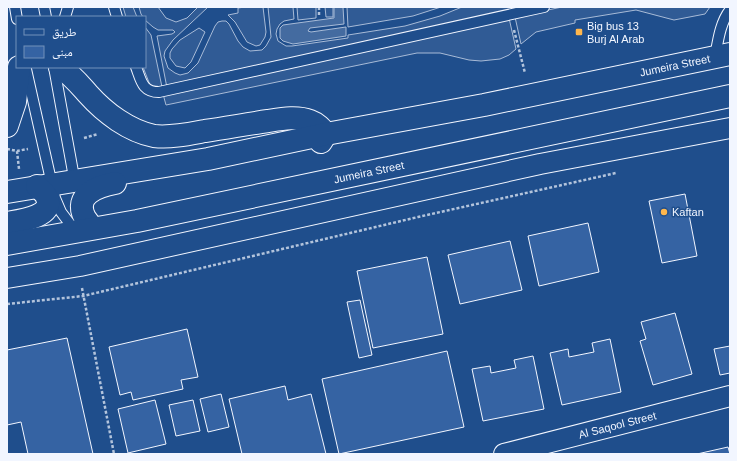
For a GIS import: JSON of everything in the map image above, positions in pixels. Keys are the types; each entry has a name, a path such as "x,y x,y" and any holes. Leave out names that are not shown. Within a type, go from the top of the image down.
{"main road":[{"name":"Jumeira Street","path":"7,192 208,159 326,134 531,95 722,55"},
{"path":"7,126 15,102 19,68"},
{"path":"62,68 68,72 88,95 111,115 138,131 155,136 178,136 252,123 291,119 309,120 319,125 326,134 320,143 312,148 103,186 90,192 83,201 85,218 76,229"},
{"name":"Jumeira Street","path":"7,244 76,229 144,219 730,96"},
{"path":"7,224 38,216 47,209 48,203 44,185"}],"street":[{"path":"7,278 80,266 540,164 730,128"},
{"name":"Al Saqool Street","path":"504,454 730,396"}],"lane":[{"path":"136,68 144,87 152,92 159,92 544,7"},
{"path":"722,55 722,28 726,15 730,10"},
{"path":"26,68 44,185 55,198 61,212 76,229"},
{"path":"54,68 75,180 76,195 74,210 76,229"}],"path":[{"path":"319,7 319,16"},
{"path":"514,29 531,95"},
{"path":"7,304 83,296 418,217 620,173"},
{"path":"80,266 83,296 114,454"}],"shaded area":[{"path":"123,7 133,7 137,16 126,16"},
{"path":"139,7 158,7 166,18 176,22 187,18 198,7 208,7 173,40 165,51 164,56 168,68 180,75 188,73 198,63 218,22 226,21 229,24 243,47 250,51 262,50 271,37 268,7 293,7 294,19 284,21 280,24 276,34 278,41 286,46 292,46 348,38 348,35 405,26 440,16 462,7 532,7 167,88 157,36 172,34 175,32 173,30 158,30 146,21 146,16 142,16"},
{"path":"263,7 266,32 260,45 256,46 247,42 235,22 228,15 238,13 238,8"},
{"path":"297,7 316,7 316,18 298,20"},
{"path":"325,7 333,7 333,17 326,17"},
{"path":"334,7 343,7 344,24 310,28 308,31 311,32 346,27 346,36 293,44 283,41 280,38 280,28 283,25 334,18"},
{"path":"347,7 441,7 413,16 348,27"},
{"path":"562,7 710,7 705,14 674,20 636,10 575,20 575,23 536,32 521,44 515,17"},
{"path":"509,18 516,49 509,55 500,59 481,61 469,60 440,53 417,53 166,105 163,94"},
{"path":"146,28 151,35 162,87 156,88 150,85 143,68 146,68"},
{"path":"199,28 205,32 191,62 185,68 176,66 170,58 172,49 180,40"}],"building":[{"path":"685,194 697,256 662,263 649,201"},
{"path":"588,223 599,272 539,286 528,236"},
{"path":"510,241 522,290 460,304 448,255"},
{"path":"427,257 443,334 373,348 357,271"},
{"path":"360,300 372,355 359,358 347,302"},
{"path":"675,313 692,374 653,385 640,341 646,339 641,322"},
{"path":"187,329 198,377 181,380 183,389 133,400 131,392 120,395 109,347"},
{"path":"67,338 93,454 28,454 21,422 7,425 7,350"},
{"path":"610,339 621,392 562,405 550,353 568,349 569,357 594,352 592,343"},
{"path":"730,346 730,373 720,375 714,349"},
{"path":"447,351 464,427 339,454 322,379"},
{"path":"533,356 544,409 483,421 472,369 490,366 491,373 516,368 514,360"},
{"path":"285,386 288,400 311,394 326,454 242,454 229,399"},
{"path":"221,394 229,427 208,432 200,399"},
{"path":"155,400 166,444 128,453 118,409"},
{"path":"193,400 200,431 176,436 169,405"},
{"path":"728,447 730,454 697,454"}],"place":[{"name":"Big bus 13 Burj Al Arab","path":"579,32"},
{"name":"Kaftan","path":"664,212"}]}
